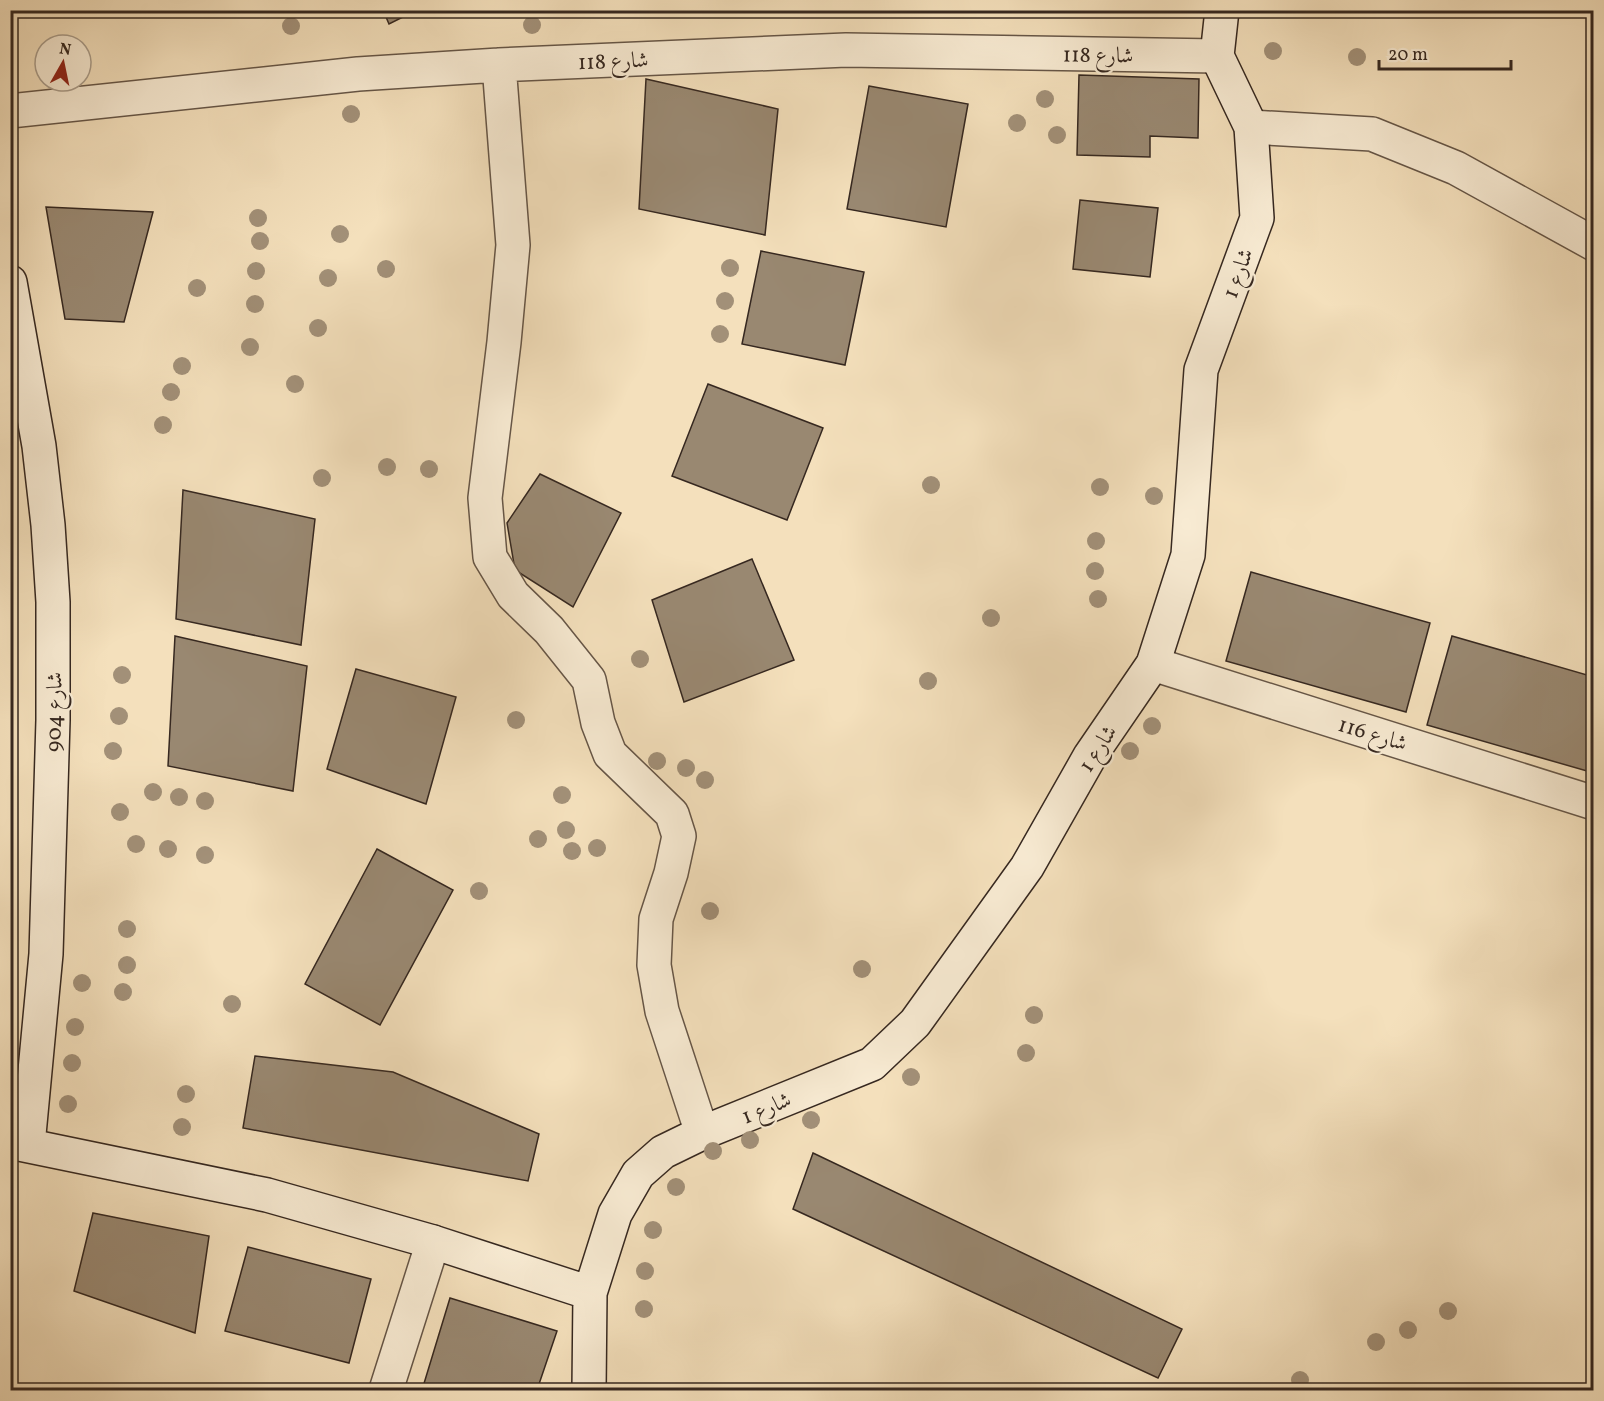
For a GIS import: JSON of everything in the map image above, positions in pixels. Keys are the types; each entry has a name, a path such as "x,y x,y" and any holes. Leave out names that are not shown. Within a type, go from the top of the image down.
{"street":[{"path":"1217,56 1222,10"},
{"name":"شارع 118","path":"10,111 358,74 499,64 846,50 1217,56"},
{"name":"شارع 1","path":"590,1390 590,1293 615,1214 638,1174 663,1152 702,1132 872,1064 915,1023 1027,867 1090,756 1154,664 1188,555 1201,370 1257,218 1251,127 1217,56"},
{"path":"499,64 513,245 485,498 490,558 513,596 549,630 589,680 598,723 610,754 672,814 679,836 671,873 656,919 654,966 662,1011 702,1132"},
{"path":"1251,127 1372,134 1456,168 1593,244"},
{"name":"شارع 904","path":"10,282 39,446 48,525 53,602 53,720 46,954 19,1143"},
{"name":"شارع 116","path":"1154,664 1593,802"},
{"path":"19,1143 267,1196 433,1242 590,1293"},
{"path":"386,1390 433,1242"}],"building":[{"path":"383,10 417,10 389,24"},
{"path":"1079,75 1199,79 1198,138 1150,136 1150,157 1077,155"},
{"path":"646,79 778,109 765,235 639,209"},
{"path":"869,86 968,104 946,227 847,209"},
{"path":"1080,200 1158,208 1150,277 1073,269"},
{"path":"46,207 153,212 124,322 65,319"},
{"path":"761,251 864,272 845,365 742,344"},
{"path":"708,384 823,428 787,520 672,476"},
{"path":"540,474 621,513 573,607 515,570 507,523"},
{"path":"183,490 315,519 301,645 176,619"},
{"path":"752,559 794,660 684,702 652,600"},
{"path":"1251,572 1430,623 1406,712 1226,661"},
{"path":"175,636 307,666 293,791 168,766"},
{"path":"1452,636 1594,677 1594,773 1427,725"},
{"path":"356,669 456,697 426,804 327,769"},
{"path":"377,849 453,890 380,1025 305,984"},
{"path":"255,1056 393,1072 539,1134 528,1181 243,1128"},
{"path":"813,1153 1182,1329 1158,1378 793,1209"},
{"path":"93,1213 209,1236 195,1333 74,1291"},
{"path":"248,1247 371,1279 349,1363 225,1331"},
{"path":"450,1298 557,1331 537,1390 422,1390"}]}
